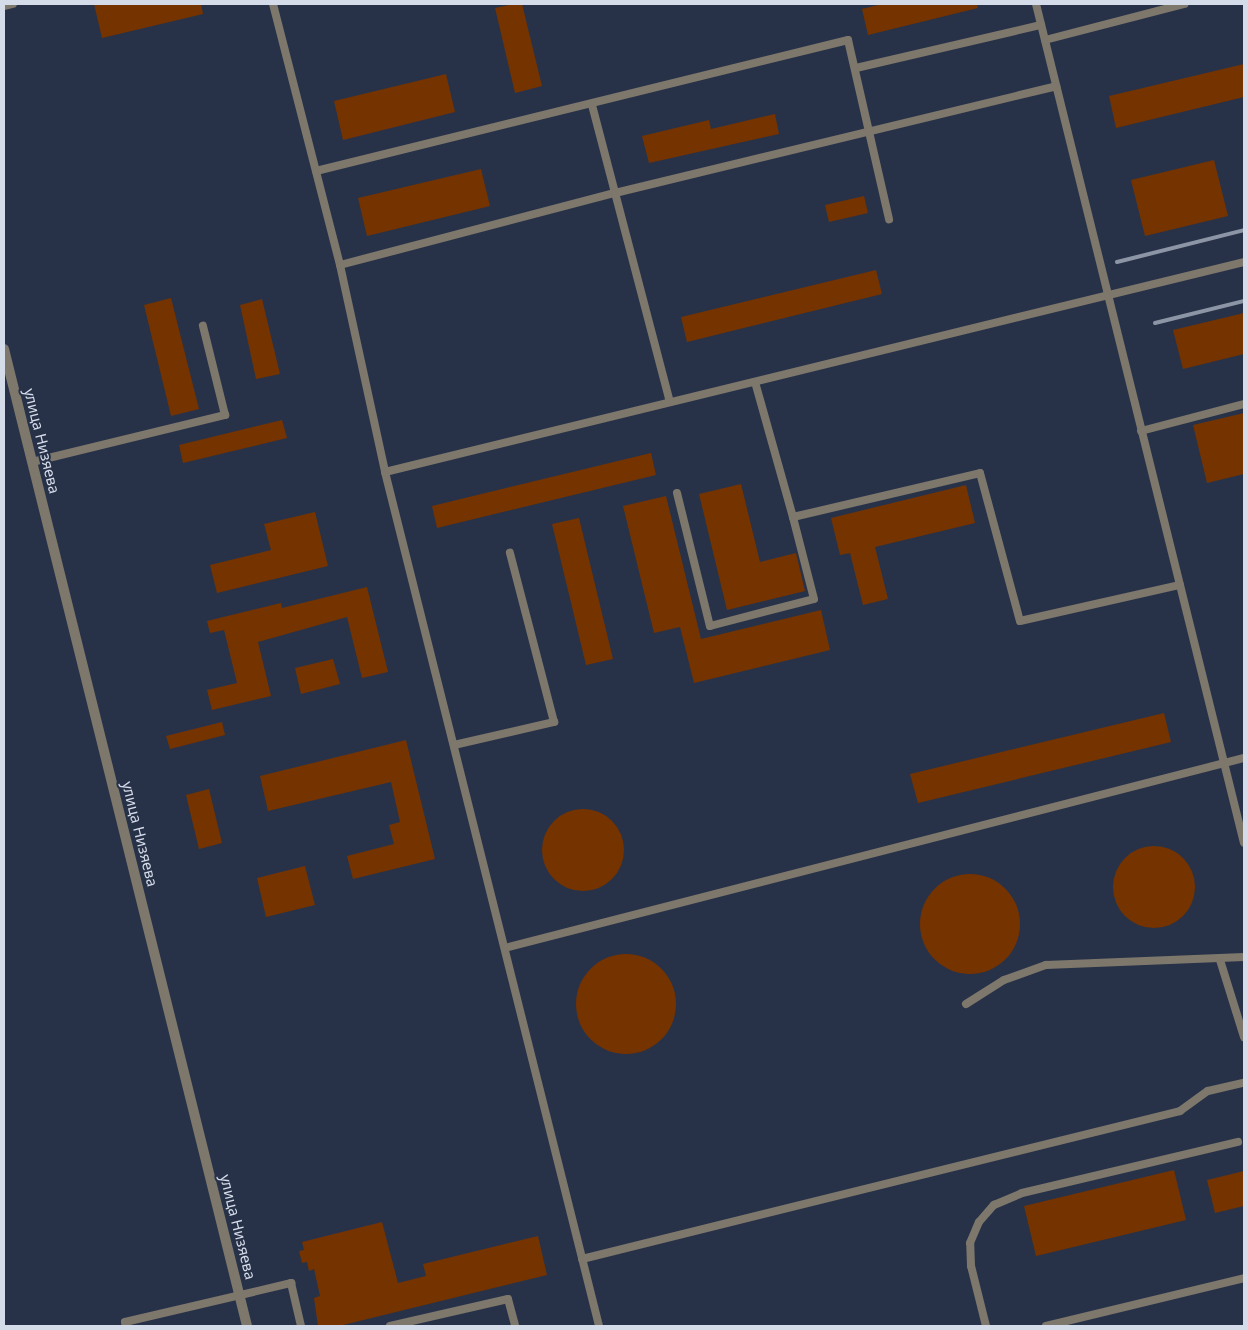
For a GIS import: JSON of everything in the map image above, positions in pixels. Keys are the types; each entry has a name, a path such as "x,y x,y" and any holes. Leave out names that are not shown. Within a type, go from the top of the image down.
{"street":[{"name":"улица Низяева","path":"4,349 247,1326"}],"lane":[{"path":"4,6 13,4"},
{"path":"273,4 340,265 385,472 599,1326"},
{"path":"1036,4 1244,843"},
{"path":"1045,40 1184,4"},
{"path":"856,68 1042,25"},
{"path":"316,171 592,105 848,40 856,68 889,218"},
{"path":"340,265 615,193 1056,86"},
{"path":"592,105 670,402"},
{"path":"385,472 1244,262"},
{"path":"32,462 225,415 203,326"},
{"path":"677,493 710,626 814,599 756,382"},
{"path":"1141,431 1244,404"},
{"path":"793,517 980,473 1020,621 1180,585"},
{"path":"454,745 554,722 510,553"},
{"path":"505,948 1244,758"},
{"path":"966,1004 1004,980 1046,965 1220,960 1244,957"},
{"path":"1220,960 1244,1037"},
{"path":"582,1259 1180,1112 1208,1091 1244,1083"},
{"path":"986,1326 971,1266 970,1243 979,1222 994,1205 1022,1193 1238,1142"},
{"path":"1046,1326 1244,1278"},
{"path":"126,1326 126,1322 291,1283 301,1326"},
{"path":"390,1326 508,1299 515,1326"}],"building":[{"path":"94,4 201,4 203,14 102,38"},
{"path":"522,4 542,86 515,93 495,8"},
{"path":"882,4 977,4 978,8 868,35 862,9"},
{"path":"1244,64 1244,97 1116,128 1109,96"},
{"path":"446,74 455,112 343,140 334,101"},
{"path":"775,114 779,134 649,163 642,136 709,120 711,129"},
{"path":"1214,160 1228,216 1145,236 1131,180"},
{"path":"481,169 490,206 367,236 358,198"},
{"path":"864,196 868,213 829,222 825,205"},
{"path":"876,270 882,294 687,342 681,317"},
{"path":"171,298 199,409 171,416 144,305"},
{"path":"262,299 280,374 256,379 240,305"},
{"path":"1244,313 1244,354 1183,369 1173,330"},
{"path":"1244,413 1244,474 1207,483 1193,425"},
{"path":"282,420 287,438 183,463 179,445"},
{"path":"651,453 656,475 437,528 432,506"},
{"path":"741,484 760,562 796,553 805,591 727,610 699,494"},
{"path":"966,485 975,523 875,547 888,599 863,605 850,553 840,555 831,518"},
{"path":"666,496 701,639 821,610 830,650 694,683 680,627 654,633 623,506"},
{"path":"315,512 328,566 217,593 210,565 271,550 264,524"},
{"path":"579,518 613,659 586,665 552,524"},
{"path":"367,587 388,672 362,678 347,617 258,642 271,696 212,710 207,690 237,683 224,630 210,633 207,621 281,603 282,608"},
{"path":"333,659 340,684 301,694 295,668"},
{"path":"1164,713 1171,742 918,803 910,774"},
{"path":"222,722 225,735 170,749 166,736"},
{"path":"406,740 435,859 353,879 347,856 394,844 389,825 400,822 391,782 268,811 260,776"},
{"path":"209,789 222,843 199,849 186,795"},
{"path":"583,809 599,812 612,821 621,834 624,850 621,866 612,879 599,888 583,891 567,888 554,879 545,866 542,850 545,834 554,821 567,812"},
{"path":"1154,846 1170,849 1183,858 1192,871 1195,887 1192,903 1183,916 1170,925 1154,928 1138,925 1125,916 1116,903 1113,887 1116,871 1125,858 1138,849"},
{"path":"305,866 315,905 266,917 257,878"},
{"path":"970,874 989,878 1006,888 1016,905 1020,924 1016,943 1006,960 989,970 970,974 951,970 934,960 924,943 920,924 924,905 934,888 951,878"},
{"path":"626,954 645,958 662,968 672,985 676,1004 672,1023 662,1040 645,1050 626,1054 607,1050 590,1040 580,1023 576,1004 580,985 590,968 607,958"},
{"path":"1174,1170 1186,1220 1036,1256 1024,1206"},
{"path":"1244,1171 1244,1206 1215,1213 1207,1180"},
{"path":"382,1222 398,1283 426,1276 423,1264 538,1236 547,1275 339,1326 318,1326 314,1298 320,1296 314,1269 309,1271 307,1262 302,1263 299,1251 304,1250 302,1242"}],"railway":[{"path":"1117,262 1244,230"},
{"path":"1155,323 1244,301"}]}
